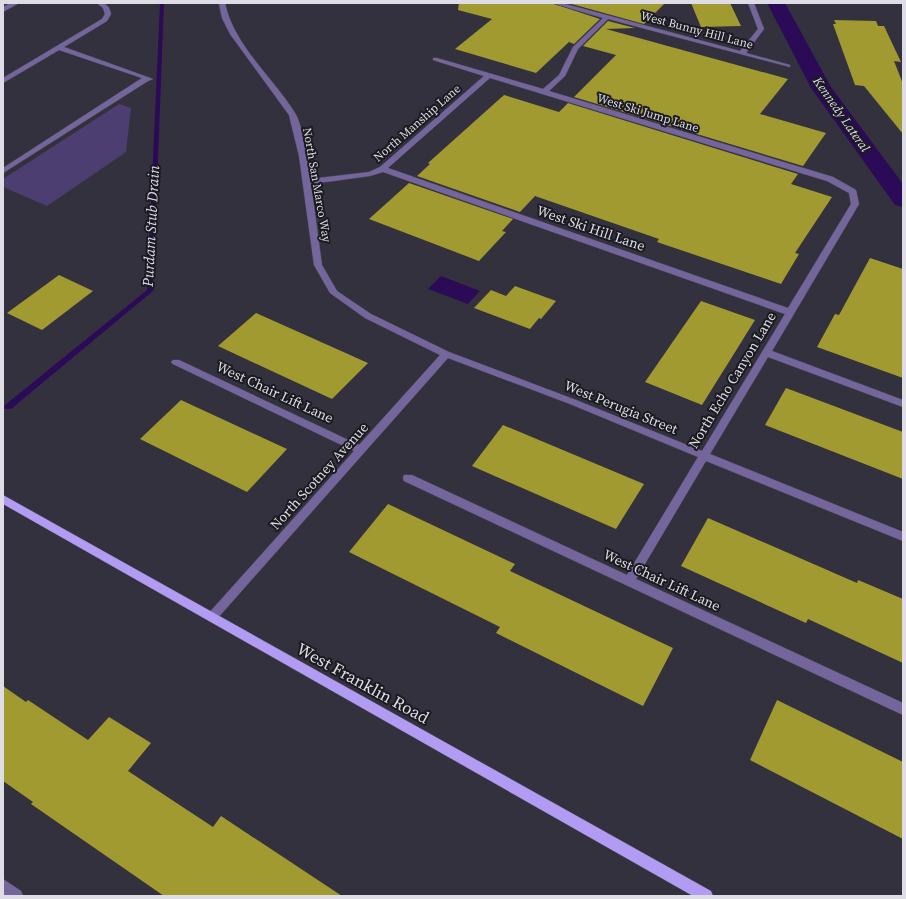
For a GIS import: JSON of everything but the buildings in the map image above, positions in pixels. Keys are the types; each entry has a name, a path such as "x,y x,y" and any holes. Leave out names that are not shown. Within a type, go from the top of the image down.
{"main road":[{"name":"West Franklin Road","path":"3,500 706,896"}],"street":[{"path":"3,10 16,3"},
{"path":"3,81 96,27 105,20 108,14 106,7 100,3"},
{"name":"North San Marco Way","path":"222,3 225,18 233,34 293,116 307,182 318,265 334,293"},
{"name":"West Bunny Hill Lane","path":"555,3 788,66"},
{"path":"742,54 761,29 751,3"},
{"path":"544,92 562,76 575,48 607,17"},
{"path":"3,171 149,79 60,48"},
{"name":"West Ski Jump Lane","path":"434,59 830,179 853,192"},
{"name":"North Manship Lane","path":"307,182 370,174 383,169 489,75"},
{"name":"West Ski Hill Lane","path":"383,169 789,312"},
{"name":"North Echo Canyon Lane","path":"629,581 855,204 853,192"},
{"name":"West Perugia Street","path":"334,293 368,316 446,354 573,402 903,537"},
{"path":"765,352 903,404"},
{"name":"North Scotney Avenue","path":"212,617 446,354"},
{"name":"West Chair Lift Lane","path":"176,362 361,450"},
{"name":"West Chair Lift Lane","path":"408,478 903,709"},
{"path":"3,886 16,896"}],"shaded area":[{"path":"119,104 131,108 126,152 47,206 3,187 3,179"},
{"path":"441,276 480,291 468,304 428,289"}],"waterway":[{"name":"Purdam Stub Drain","path":"8,407 150,291 162,3"},
{"name":"Kennedy Lateral","path":"776,3 821,88 903,200"}]}
